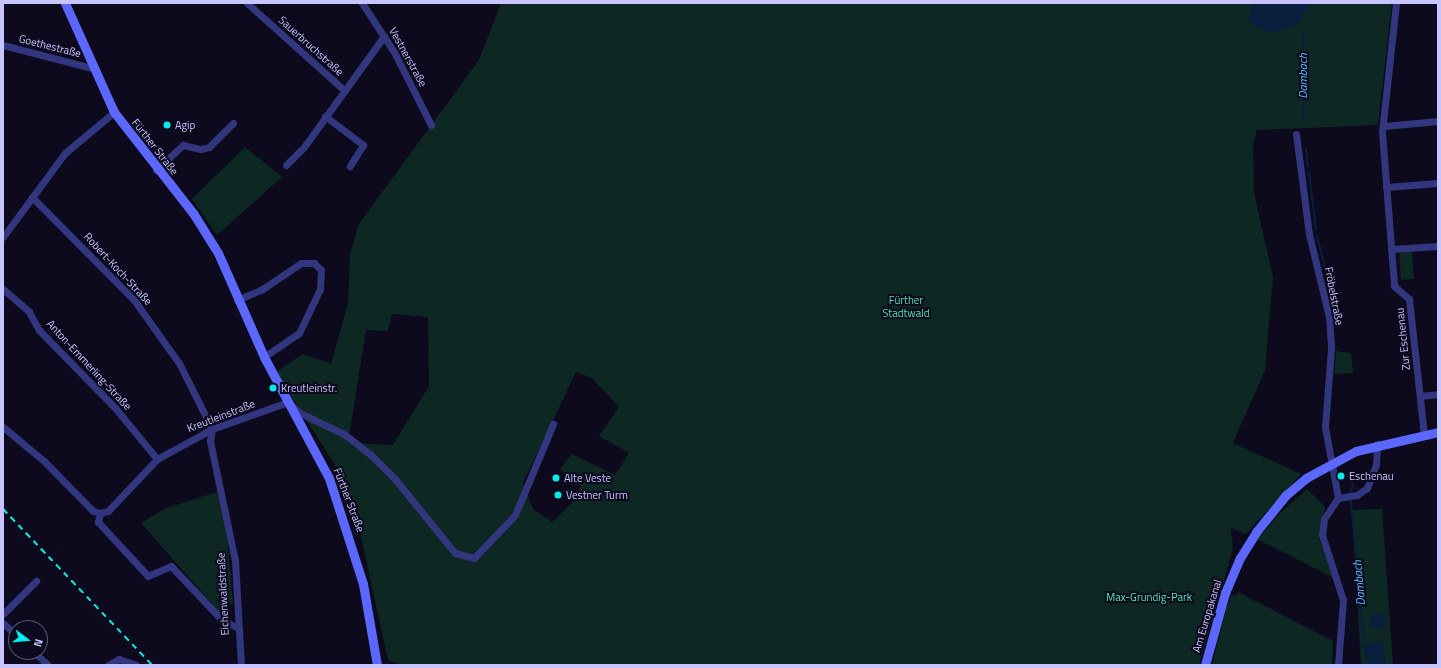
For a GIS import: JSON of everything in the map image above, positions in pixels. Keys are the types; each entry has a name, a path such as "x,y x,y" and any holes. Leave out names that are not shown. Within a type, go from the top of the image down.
{"main road":[{"name":"Fürther Straße","path":"65,3 92,68 114,112 156,170 192,212 218,253 237,300 264,357 329,478 349,532 363,584 377,665"},
{"name":"Am Europakanal","path":"1205,665 1225,593 1256,532 1286,495 1333,462 1377,444 1438,432"}],"street":[{"name":"Sauerbruchstraße","path":"247,3 342,89"},
{"name":"Vestnerstraße","path":"362,3 384,36 431,125"},
{"name":"Zur Eschenau","path":"1396,3 1384,126 1386,187 1394,286 1410,299 1424,434"},
{"path":"286,165 304,147 342,89 384,36"},
{"name":"Goethestraße","path":"3,46 92,68"},
{"path":"3,237 65,152 114,112"},
{"path":"325,116 363,145 350,166"},
{"path":"1384,126 1438,121"},
{"path":"156,170 183,145 201,149 209,146 233,123"},
{"name":"Fröbelstraße","path":"1296,134 1309,234 1329,317 1331,349 1325,427 1333,462 1338,498"},
{"path":"1386,187 1438,183"},
{"name":"Robert-Koch-Straße","path":"32,197 134,300 179,363 212,430 210,441 217,474"},
{"path":"1391,249 1438,246"},
{"path":"237,300 261,290 301,263 314,263 321,270 320,289 299,333 264,357"},
{"name":"Anton-Emmerling-Straße","path":"3,289 29,312 39,330 116,409 157,459"},
{"path":"1420,396 1438,394"},
{"path":"288,402 300,413 344,434 370,454 463,558 474,558 515,515 553,424"},
{"name":"Kreutleinstraße","path":"100,513 108,511 157,459 212,430 288,402"},
{"path":"3,427 44,461 93,511 100,513 98,522 148,576 171,566 222,620 236,627"},
{"path":"1338,665 1343,600 1322,535 1324,519 1338,498 1357,495 1367,488 1376,465 1377,444"},
{"name":"Eichenwaldstraße","path":"217,474 234,561 236,627 241,665"},
{"path":"3,614 36,581"},
{"path":"108,665 119,660 136,665"}],"green space":[{"name":"Fürther Stadtwald","path":"501,3 1392,3 1378,125 1257,130 1253,145 1254,193 1273,277 1265,370 1233,443 1301,474 1246,534 1231,528 1233,549 1199,665 401,665 388,660 354,505 342,476 276,372 303,354 331,364 348,303 350,255 358,225 479,60","holes":["392,314 428,317 429,386 393,445 348,443 366,330 388,331","576,372 592,378 619,407 599,436 629,453 615,475 572,454 560,469 581,486 572,503 552,522 533,509 523,483"]},
{"path":"245,147 282,177 217,235 192,199"},
{"path":"1412,251 1414,279 1401,280 1399,252"},
{"path":"1336,351 1351,353 1353,373 1334,374"},
{"path":"1307,489 1325,507 1319,538 1334,578 1257,539 1280,513"},
{"path":"217,492 227,534 233,603 219,612 141,523 164,509"},
{"path":"1382,509 1393,665 1385,665 1383,641 1365,646 1369,665 1361,665 1352,510"},
{"path":"1238,592 1333,641 1332,665 1212,665 1231,595 1236,596"}],"water":[{"path":"1252,3 1311,3 1298,24 1277,33 1254,27 1249,18"},
{"path":"1375,613 1381,613 1386,618 1384,627 1381,629 1375,629 1370,624 1370,618"},
{"path":"1383,641 1385,665 1369,665 1365,646"}],"waterway":[{"name":"Dambach","path":"1303,30 1303,123"},
{"name":"Dambach","path":"1306,148 1308,166"},
{"name":"Dambach","path":"1309,172 1316,230"},
{"name":"Dambach","path":"1317,236 1336,310"},
{"name":"Dambach","path":"1350,478 1353,486 1350,492"},
{"name":"Dambach","path":"1351,501 1366,665"}],"railway":[{"path":"3,509 152,665"}],"place":[{"name":"Agip","path":"167,125"},
{"name":"Kreutleinstr.","path":"273,388"},
{"name":"Eschenau","path":"1341,476"},
{"name":"Alte Veste","path":"556,478"},
{"name":"Vestner Turm","path":"558,495"}],"park label":[{"name":"Max-Grundig-Park","path":"1149,597"}]}
